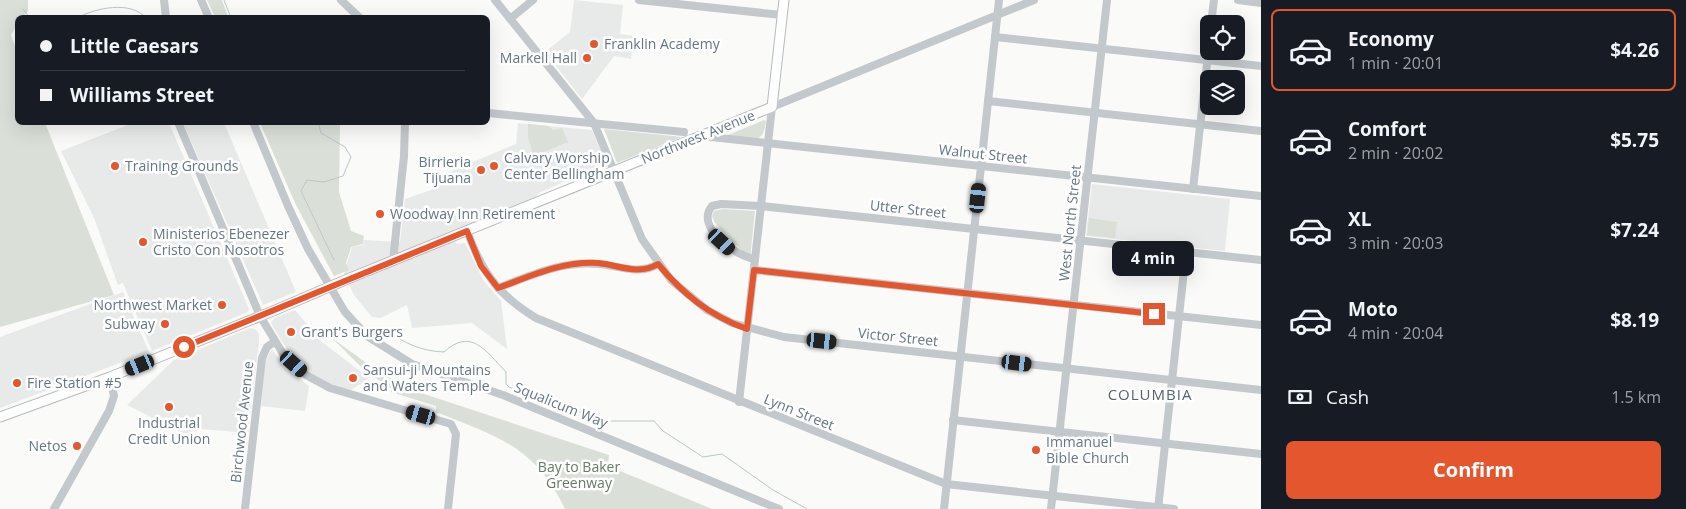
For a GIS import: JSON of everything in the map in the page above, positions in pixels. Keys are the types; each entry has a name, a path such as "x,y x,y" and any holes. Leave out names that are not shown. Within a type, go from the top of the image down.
{"main road":[{"path":"772,107 784,0"},
{"name":"Northwest Avenue","path":"0,418 110,377 772,107"}],"street":[{"path":"164,0 166,15"},
{"path":"201,0 208,15"},
{"path":"341,0 357,15"},
{"name":"Victor Street","path":"495,0 594,123 642,239 658,264 694,301 732,324 784,337 1261,390"},
{"path":"510,19 534,0"},
{"path":"639,0 675,2 782,16"},
{"path":"944,509 999,0"},
{"name":"Northwest Avenue","path":"772,107 1034,0"},
{"name":"West North Street","path":"1052,509 1107,0"},
{"path":"1212,15 1214,0"},
{"path":"1238,0 1261,3"},
{"path":"995,37 1200,59"},
{"path":"1193,189 1207,60 1261,66"},
{"path":"988,101 1261,131"},
{"path":"739,402 772,107"},
{"path":"490,113 684,132"},
{"path":"179,125 260,316 274,342 286,357 306,375 324,385 451,424 456,434 448,509"},
{"name":"Squalicum Way","path":"254,125 308,249 345,312 367,336 412,364 503,395 779,509"},
{"path":"393,261 404,156 405,125"},
{"name":"Walnut Street","path":"702,136 1261,196"},
{"name":"Utter Street","path":"755,259 737,254 722,242 710,226 708,213 712,206 718,204 761,206 1261,260"},
{"name":"Lynn Street","path":"467,231 481,266 498,288 526,312 548,324 946,484 1174,509"},
{"path":"1158,508 1186,252"},
{"path":"498,288 547,269 563,265 598,264 641,270 658,264"},
{"path":"754,270 1261,326"},
{"name":"Birchwood Avenue","path":"246,509 262,358 267,347 274,342"},
{"path":"54,509 110,411 114,396 110,377"},
{"path":"953,420 1261,454"}],"shaded area":[{"name":"Franklin Academy","path":"574,0 623,5 620,34 634,36 631,59 614,56 582,99 545,52 570,32"},
{"path":"518,123 592,130 604,158 603,164 537,194 538,197 452,232 456,244 465,243 483,280 501,301 507,349 472,323 412,328 407,305 381,318 372,317 354,295 344,274 352,247 363,245 364,240 400,242 405,199 434,189 430,180 516,144"},
{"path":"128,125 170,125 249,309 248,312 152,351 123,283 118,285 94,218 61,151"},
{"path":"184,125 225,125 296,292 263,305"},
{"path":"1092,184 1230,199 1225,251 1086,236"},
{"path":"123,292 149,352 0,408 0,337"},
{"path":"295,310 322,342 369,378 350,391 318,380 299,366 271,323 274,318"},
{"path":"250,328 255,329 259,334 259,341 248,433 202,429 184,434 127,405 174,360"},
{"path":"272,349 284,367 309,386 305,411 261,406 265,361"}],"green space":[{"path":"0,0 28,0 28,11 25,15 15,15 15,28 11,35 15,46 15,125 46,125 114,295 0,327"},
{"path":"207,0 222,0 227,15 214,15"},
{"path":"764,120 766,121 762,135 758,138 749,139 728,135"},
{"path":"528,124 548,126 553,130 562,128 568,142 534,156 528,137"},
{"path":"261,125 340,125 339,192 351,231 364,236 363,244 351,247 346,263 349,270 334,276 296,205"},
{"path":"604,129 682,137 617,163"},
{"path":"723,209 755,211 750,259 715,223 712,216 714,211"},
{"path":"1089,218 1117,222 1115,238 1087,235"},
{"name":"Bay to Baker Greenway","path":"332,338 376,370 418,392 609,455 608,466 712,509 565,509 541,471 527,457 512,446 477,428 436,412 436,406 391,392 391,388 365,371"}],"waterway":[{"path":"224,0 230,15"},
{"path":"83,15 93,11 122,7 139,12 142,15"},
{"path":"23,9 28,15"},
{"path":"319,125 321,133 345,147 351,157 343,176 324,182 307,180 301,191 334,260"},
{"path":"388,332 414,346 428,350 444,352 462,342 478,345 506,372 506,384 509,387 605,421 654,421 663,431 703,457 722,454 773,490 807,509"}],"place":[{"name":"Franklin Academy","path":"594,44"},
{"name":"Markell Hall","path":"587,58"},
{"name":"Training Grounds","path":"115,166"},
{"name":"Calvary Worship Center Bellingham","path":"494,166"},
{"name":"Birrieria Tijuana","path":"481,170"},
{"name":"Woodway Inn Retirement","path":"380,214"},
{"name":"Ministerios Ebenezer Cristo Con Nosotros","path":"143,242"},
{"name":"Northwest Market","path":"222,305"},
{"name":"Subway","path":"165,324"},
{"name":"Grant's Burgers","path":"291,332"},
{"name":"Sansui-ji Mountains and Waters Temple","path":"353,378"},
{"name":"Fire Station #5","path":"17,383"},
{"name":"Industrial Credit Union","path":"169,407"},
{"name":"Netos","path":"77,446"},
{"name":"Immanuel Bible Church","path":"1036,450"}],"district":[{"name":"COLUMBIA","path":"1150,395"}],"route":[{"path":"184,347 467,231 481,266 498,288 547,269 563,265 598,264 646,270 658,264 671,280 697,303 732,324 747,329 754,270 1154,314"}]}
